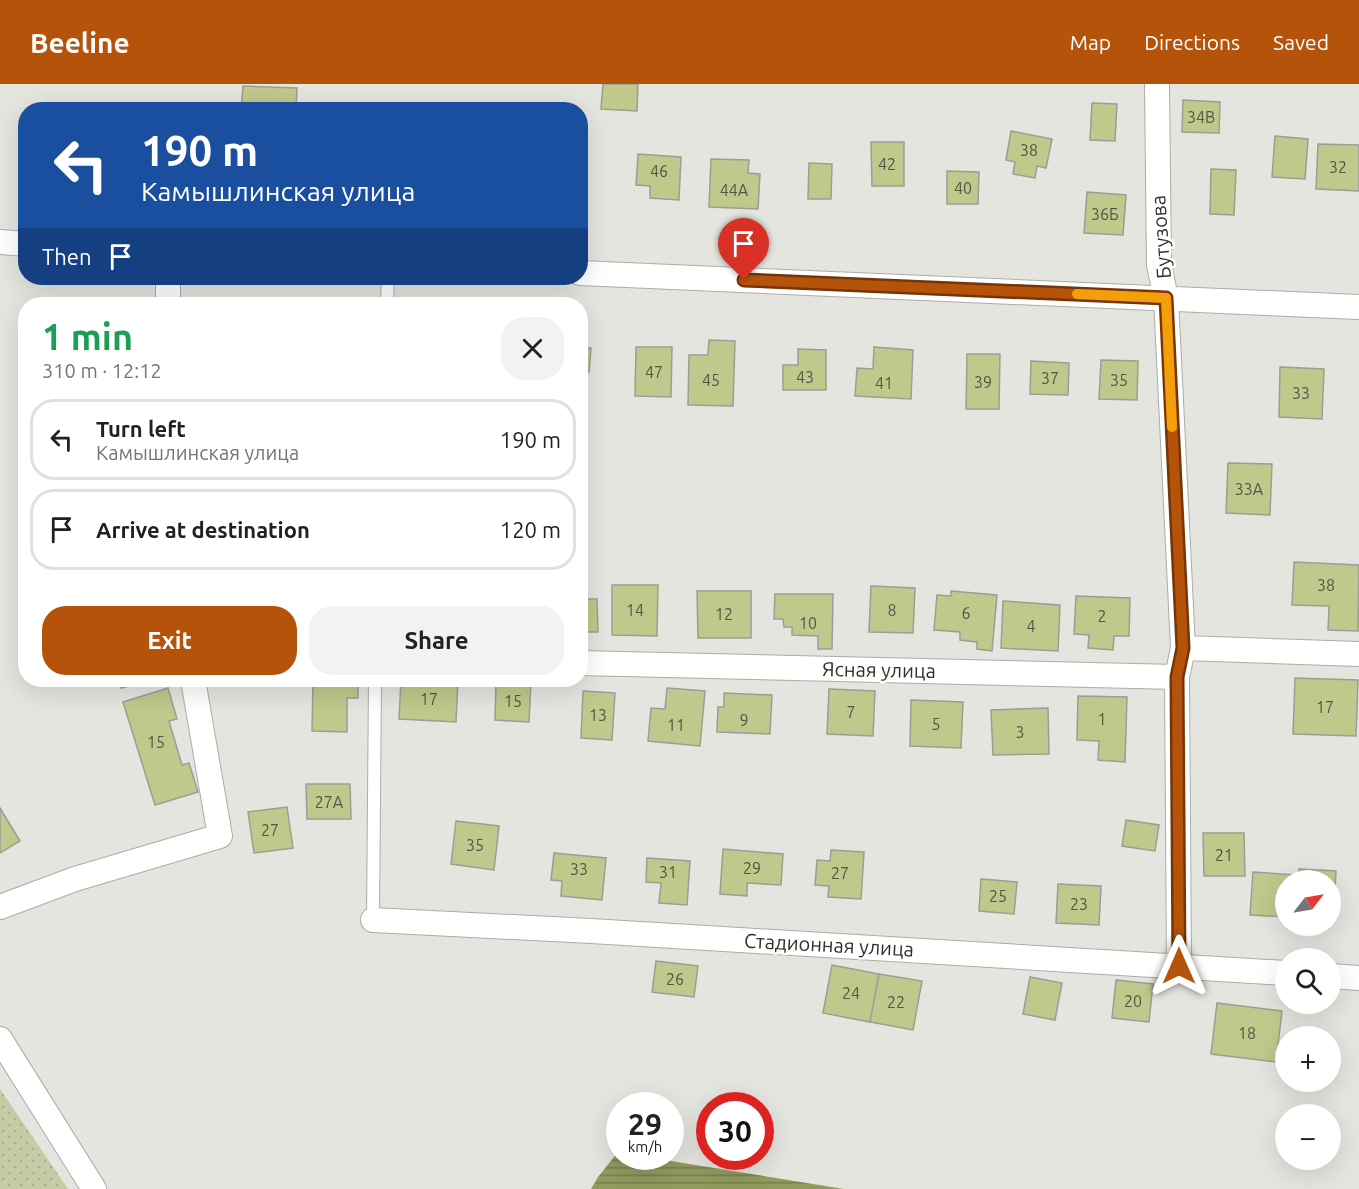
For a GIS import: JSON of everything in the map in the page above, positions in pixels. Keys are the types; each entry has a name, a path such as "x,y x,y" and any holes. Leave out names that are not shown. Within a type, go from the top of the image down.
{"street":[{"name":"Бутузова","path":"1157,84 1159,265 1166,298 1183,648 1177,677 1179,966"},
{"path":"0,242 18,243"},
{"path":"588,273 1359,307"},
{"path":"1183,648 1359,654"},
{"name":"Ясная улица","path":"588,663 1177,677"},
{"path":"0,907 75,879 220,836 194,687"},
{"name":"Стадионная улица","path":"373,920 1275,972"},
{"path":"1341,977 1359,978"},
{"path":"0,1039 94,1189"}],"lane":[{"path":"373,920 375,687"}],"shaded area":[{"path":"0,1089 68,1189 0,1189"},
{"path":"684,1163 696,1165 696,1170 726,1170 844,1189 591,1189 606,1167 606,1170 684,1170"}],"building":[{"path":"603,84 638,84 637,111 601,109"},
{"path":"243,86 297,88 296,102 242,102"},
{"path":"1183,100 1220,102 1219,133 1182,132"},
{"path":"1092,103 1117,104 1115,141 1090,140"},
{"path":"1011,131 1052,139 1046,168 1037,166 1035,178 1013,174 1015,162 1006,160"},
{"path":"1275,136 1308,139 1305,179 1272,177"},
{"path":"871,142 904,142 904,186 872,186"},
{"path":"1318,144 1359,145 1359,191 1316,189"},
{"path":"638,154 681,157 679,200 650,198 650,186 636,185"},
{"path":"711,159 749,160 748,173 760,174 758,209 709,207"},
{"path":"809,163 832,164 831,199 808,199"},
{"path":"1211,169 1236,170 1234,215 1210,214"},
{"path":"947,171 979,172 978,204 947,204"},
{"path":"1087,192 1126,195 1123,235 1084,233"},
{"path":"709,340 735,341 733,406 688,405 689,355 708,355"},
{"path":"636,347 672,347 671,397 635,396"},
{"path":"874,347 913,350 911,399 855,396 857,368 873,369"},
{"path":"588,348 591,348 588,372"},
{"path":"798,349 826,350 826,390 783,390 783,365 798,365"},
{"path":"967,354 1000,354 999,409 966,409"},
{"path":"1101,360 1138,361 1137,400 1099,399"},
{"path":"1031,361 1069,363 1068,395 1030,394"},
{"path":"1280,367 1324,369 1322,419 1279,417"},
{"path":"1228,463 1272,464 1270,515 1226,513"},
{"path":"1294,562 1359,565 1358,631 1328,630 1329,606 1292,605"},
{"path":"612,585 658,585 657,636 612,635"},
{"path":"871,586 915,588 913,633 869,632"},
{"path":"697,591 751,591 751,638 698,638"},
{"path":"951,591 997,595 992,651 977,649 977,642 960,640 960,632 934,630 937,595 951,596"},
{"path":"775,594 833,594 832,649 818,649 818,636 792,635 792,627 784,627 783,619 774,619"},
{"path":"1076,596 1130,598 1129,636 1114,636 1113,650 1088,648 1089,635 1074,634"},
{"path":"588,599 597,599 598,632 588,632"},
{"path":"1003,601 1060,605 1058,651 1001,648"},
{"path":"1295,678 1358,680 1356,736 1293,734"},
{"path":"313,687 358,687 358,698 347,698 347,732 312,731"},
{"path":"401,687 458,687 456,722 399,719"},
{"path":"496,687 531,687 529,722 495,720"},
{"path":"168,688 177,719 169,721 182,765 189,763 198,792 155,805 123,702"},
{"path":"667,688 705,691 700,746 648,741 651,708 665,709"},
{"path":"829,689 875,691 873,736 827,734"},
{"path":"583,691 615,693 612,740 581,738"},
{"path":"724,693 772,695 770,734 717,732 718,707 724,707"},
{"path":"1078,696 1127,697 1125,762 1098,760 1099,741 1077,740"},
{"path":"911,700 963,702 961,748 910,746"},
{"path":"1048,708 1049,754 993,755 991,710"},
{"path":"306,784 350,784 351,819 307,819"},
{"path":"287,807 293,848 254,853 248,812"},
{"path":"0,808 20,841 0,853"},
{"path":"1126,820 1159,825 1155,851 1122,846"},
{"path":"456,821 499,826 494,870 451,864"},
{"path":"1203,833 1244,833 1245,876 1204,876"},
{"path":"723,849 783,854 781,885 747,883 747,896 720,894"},
{"path":"831,850 864,852 861,899 828,897 829,886 815,885 817,860 830,861"},
{"path":"554,853 606,858 602,900 561,896 562,881 551,880"},
{"path":"647,858 690,861 687,905 659,903 661,883 646,882"},
{"path":"1253,872 1275,874 1275,916 1250,915"},
{"path":"981,879 1017,882 1014,914 979,911"},
{"path":"1058,884 1101,886 1099,925 1056,923"},
{"path":"656,961 698,966 694,997 652,992"},
{"path":"832,965 879,974 870,1022 823,1013"},
{"path":"879,974 922,981 913,1030 870,1022"},
{"path":"1030,977 1062,983 1055,1020 1023,1014"},
{"path":"1116,980 1153,984 1149,1022 1112,1018"},
{"path":"1217,1003 1275,1010 1275,1014 1282,1014 1280,1026 1275,1026 1275,1062 1211,1054"}],"slow traffic":[{"path":"1077,294 1166,298 1172,427"}],"route":[{"path":"744,280 1166,298 1183,648 1177,677 1179,966"}]}
